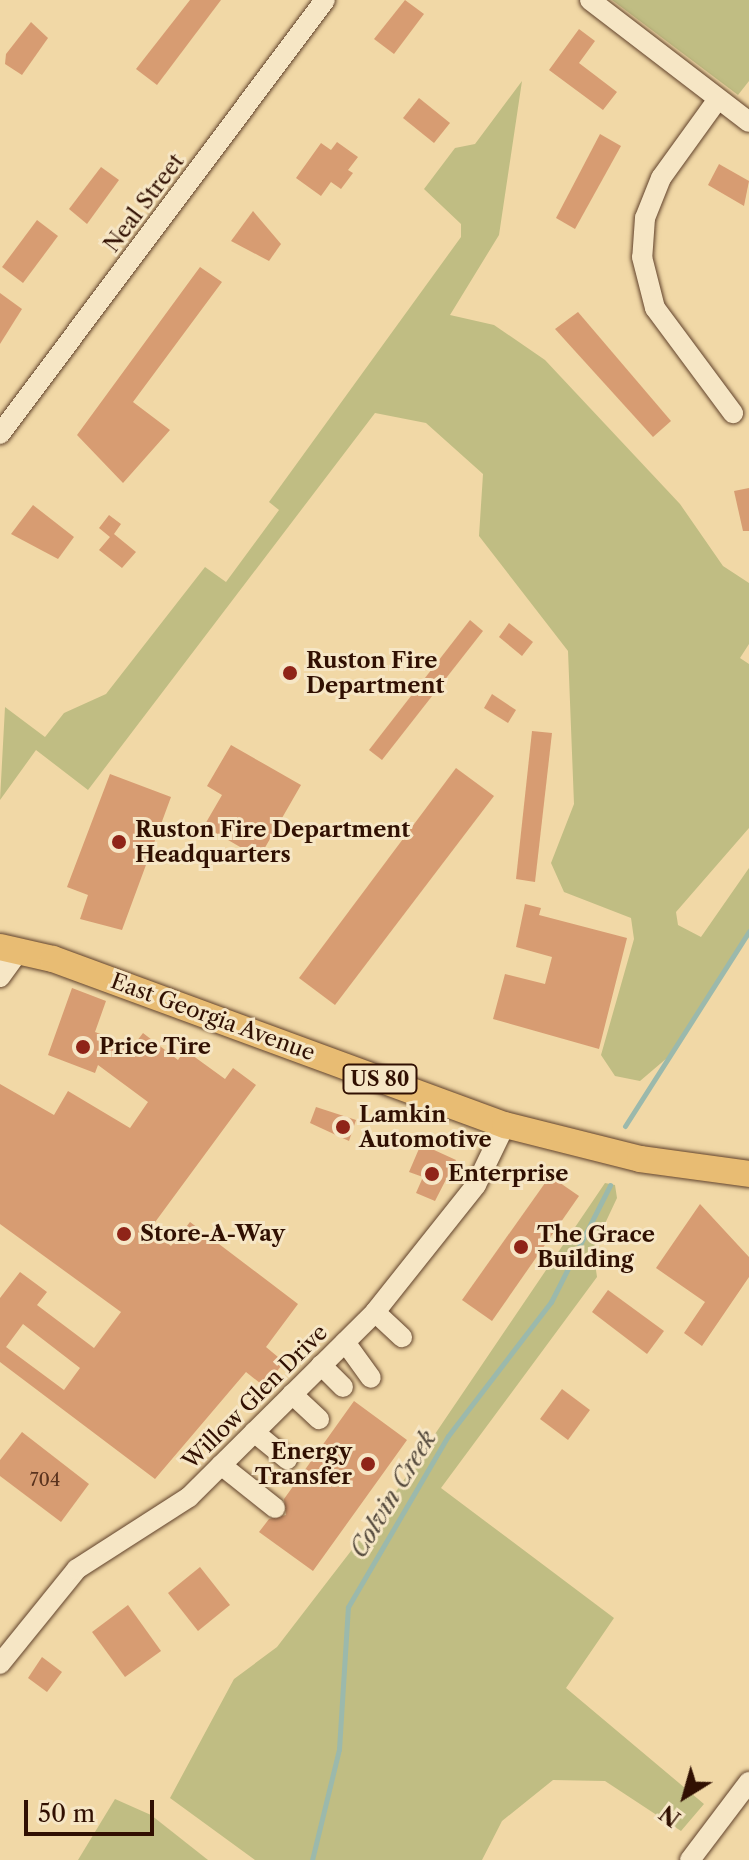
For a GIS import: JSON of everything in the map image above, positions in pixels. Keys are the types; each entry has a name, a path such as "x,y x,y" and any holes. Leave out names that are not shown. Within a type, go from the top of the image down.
{"main road":[{"name":"East Georgia Avenue","path":"6,945 505,1125 640,1159 749,1174"}],"street":[{"name":"Neal Street","path":"0,434 325,0"},
{"path":"590,0 749,122"},
{"path":"718,99 661,178 645,218 642,257 655,308 733,413"},
{"path":"0,977 6,945"},
{"name":"Willow Glen Drive","path":"0,1664 77,1569 173,1510 375,1312 476,1185 505,1125"},
{"path":"375,1312 402,1337"},
{"path":"345,1342 371,1378"},
{"path":"321,1365 343,1387"},
{"path":"292,1394 319,1419"},
{"path":"254,1432 287,1459"},
{"path":"221,1465 275,1508"},
{"path":"690,1860 749,1782"}],"shaded area":[{"path":"612,0 749,0 749,81 738,95"},
{"path":"522,81 499,235 450,315 494,325 545,360 680,504 723,566 749,583 749,644 740,658 749,664 749,828 676,912 678,925 701,937 749,868 749,932 667,1058 640,1081 615,1076 601,1055 634,939 631,918 564,892 551,863 574,804 568,651 479,536 483,474 426,423 375,413 88,790 36,750 0,800 5,707 45,737 64,713 106,694 205,567 226,582 279,510 269,502 461,237 461,224 424,189 455,148 475,144"},
{"path":"605,1183 615,1185 617,1198 593,1249 597,1277 441,1488 614,1618 566,1688 704,1804 681,1831 605,1781 553,1780 502,1821 482,1860 255,1860 170,1798 234,1679 277,1647 391,1499"},
{"path":"115,1799 151,1815 208,1860 78,1860"}],"building":[{"path":"190,0 221,0 157,85 136,69"},
{"path":"405,0 424,14 394,54 374,39"},
{"path":"31,22 48,38 22,75 5,64 6,54"},
{"path":"579,29 595,41 579,63 617,92 603,110 549,70"},
{"path":"419,98 450,123 434,143 403,118"},
{"path":"600,134 621,146 575,229 556,218"},
{"path":"337,142 358,157 348,170 353,173 341,189 331,182 321,196 296,178 321,143 331,150"},
{"path":"719,164 749,181 744,206 708,185"},
{"path":"101,167 119,180 87,224 69,209"},
{"path":"253,211 281,244 269,261 231,241"},
{"path":"37,220 58,236 23,283 2,267"},
{"path":"200,267 222,282 133,402 170,430 123,483 77,435"},
{"path":"0,293 22,309 0,344"},
{"path":"578,312 671,421 653,437 555,329"},
{"path":"749,488 749,531 743,531 734,491"},
{"path":"33,505 74,537 58,559 11,534"},
{"path":"109,515 121,524 114,534 136,552 122,568 99,550 110,537 99,528"},
{"path":"470,620 483,631 382,760 369,750"},
{"path":"509,623 533,642 522,656 499,637"},
{"path":"492,694 516,710 508,723 484,708"},
{"path":"532,731 552,733 535,882 516,879"},
{"path":"231,745 301,785 259,858 204,826 222,795 207,786"},
{"path":"456,768 494,796 335,1005 299,978"},
{"name":"Ruston Fire Department Headquarters","path":"110,774 171,797 122,930 80,919 88,895 67,887"},
{"path":"525,904 541,908 539,915 627,938 599,1049 493,1019 505,974 545,984 552,957 516,947"},
{"path":"72,988 106,1001 95,1032 133,1046 143,1033 178,1060 185,1050 225,1079 233,1068 256,1085 150,1229 171,1246 190,1222 298,1304 266,1347 284,1362 265,1387 246,1372 155,1479 0,1362 0,1298 20,1272 47,1292 37,1305 94,1348 121,1312 0,1224 0,1084 54,1115 68,1091 130,1128 148,1102 98,1065 95,1073 48,1055","holes":["23,1324 80,1368 64,1390 6,1347"]},
{"name":"Lamkin Automotive","path":"316,1107 356,1120 349,1141 310,1123"},
{"name":"Enterprise","path":"421,1144 456,1160 435,1201 416,1193 423,1177 409,1172"},
{"name":"The Grace Building","path":"550,1176 579,1196 492,1321 462,1300"},
{"path":"700,1204 749,1257 749,1277 702,1346 684,1333 705,1302 656,1268"},
{"path":"608,1290 664,1331 647,1354 592,1312"},
{"path":"562,1389 590,1410 568,1440 540,1419"},
{"path":"354,1401 407,1440 313,1571 259,1532 269,1519 286,1515 284,1499"},
{"path":"22,1432 89,1484 61,1522 0,1476 0,1460"},
{"path":"200,1567 230,1605 198,1631 168,1593"},
{"path":"128,1605 161,1651 125,1677 92,1632"},
{"path":"42,1657 62,1672 47,1692 28,1678"}],"waterway":[{"name":"Colvin Creek","path":"625,1126 749,931"},
{"name":"Colvin Creek","path":"312,1860 339,1749 348,1607 448,1436 551,1302 610,1185"}],"place":[{"name":"Ruston Fire Department","path":"290,673"},
{"name":"Ruston Fire Department Headquarters","path":"119,842"},
{"name":"Price Tire","path":"83,1047"},
{"name":"Lamkin Automotive","path":"343,1127"},
{"name":"Enterprise","path":"432,1174"},
{"name":"Store-A-Way","path":"124,1234"},
{"name":"The Grace Building","path":"521,1247"},
{"name":"Energy Transfer","path":"368,1464"}]}
